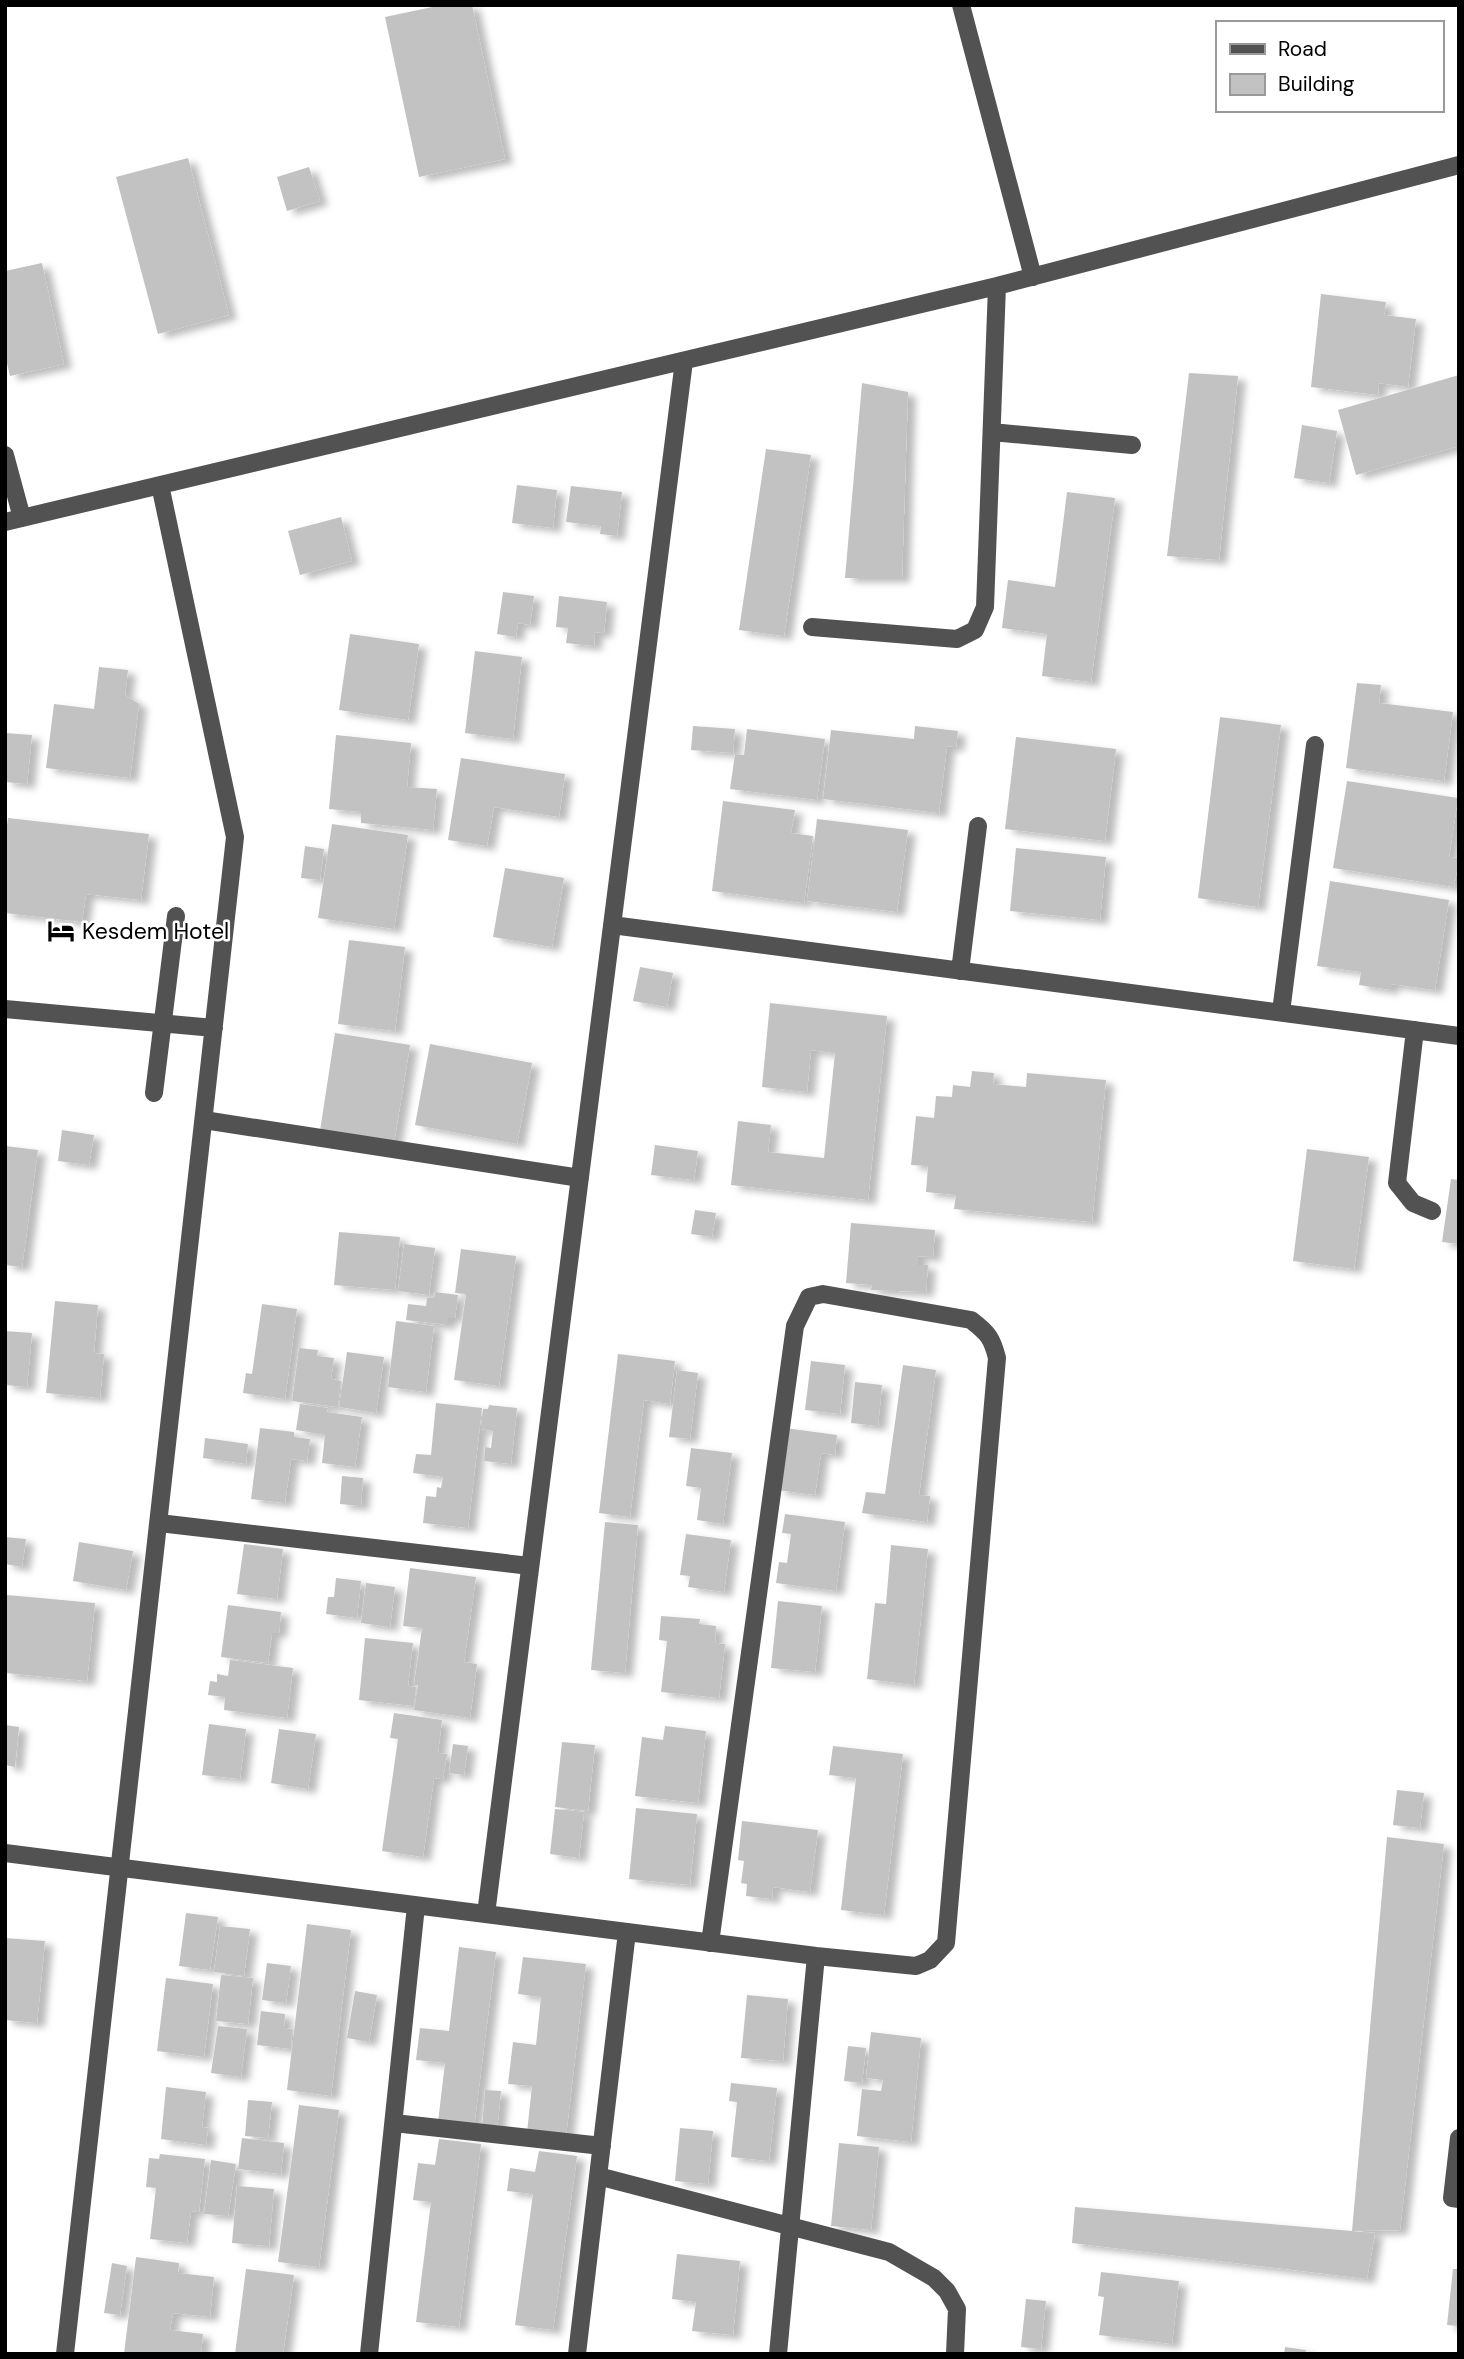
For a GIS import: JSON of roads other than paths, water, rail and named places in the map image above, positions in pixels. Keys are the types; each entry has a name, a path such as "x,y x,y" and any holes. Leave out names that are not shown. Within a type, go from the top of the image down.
{"street":[{"path":"961,5 1033,277"},
{"path":"5,455 14,520 997,286 1459,165"},
{"path":"812,627 957,639 975,630 985,607 997,286"},
{"path":"486,1914 684,361"},
{"path":"992,432 1132,445"},
{"path":"65,2354 235,837 160,485"},
{"path":"1281,1012 1315,745"},
{"path":"960,971 978,826"},
{"path":"154,1093 176,916"},
{"path":"612,925 1459,1035"},
{"path":"5,1009 214,1028"},
{"path":"1415,1030 1397,1183 1413,1203 1432,1211"},
{"path":"204,1120 580,1178"},
{"path":"5,1853 120,1869 486,1914 710,1943 816,1956 916,1966 930,1960 946,1942 997,1358 993,1340 971,1320 823,1294 809,1297 795,1326 710,1943"},
{"path":"159,1523 530,1566"},
{"path":"369,2354 416,1906"},
{"path":"577,2354 626,1932"},
{"path":"778,2354 816,1956"},
{"path":"394,2123 602,2146"},
{"path":"1459,2138 1452,2198 1459,2199"},
{"path":"598,2176 888,2252 934,2278 947,2291 957,2309 954,2354"}],"place":[{"name":"Kesdem Hotel","path":"61,931"}]}
